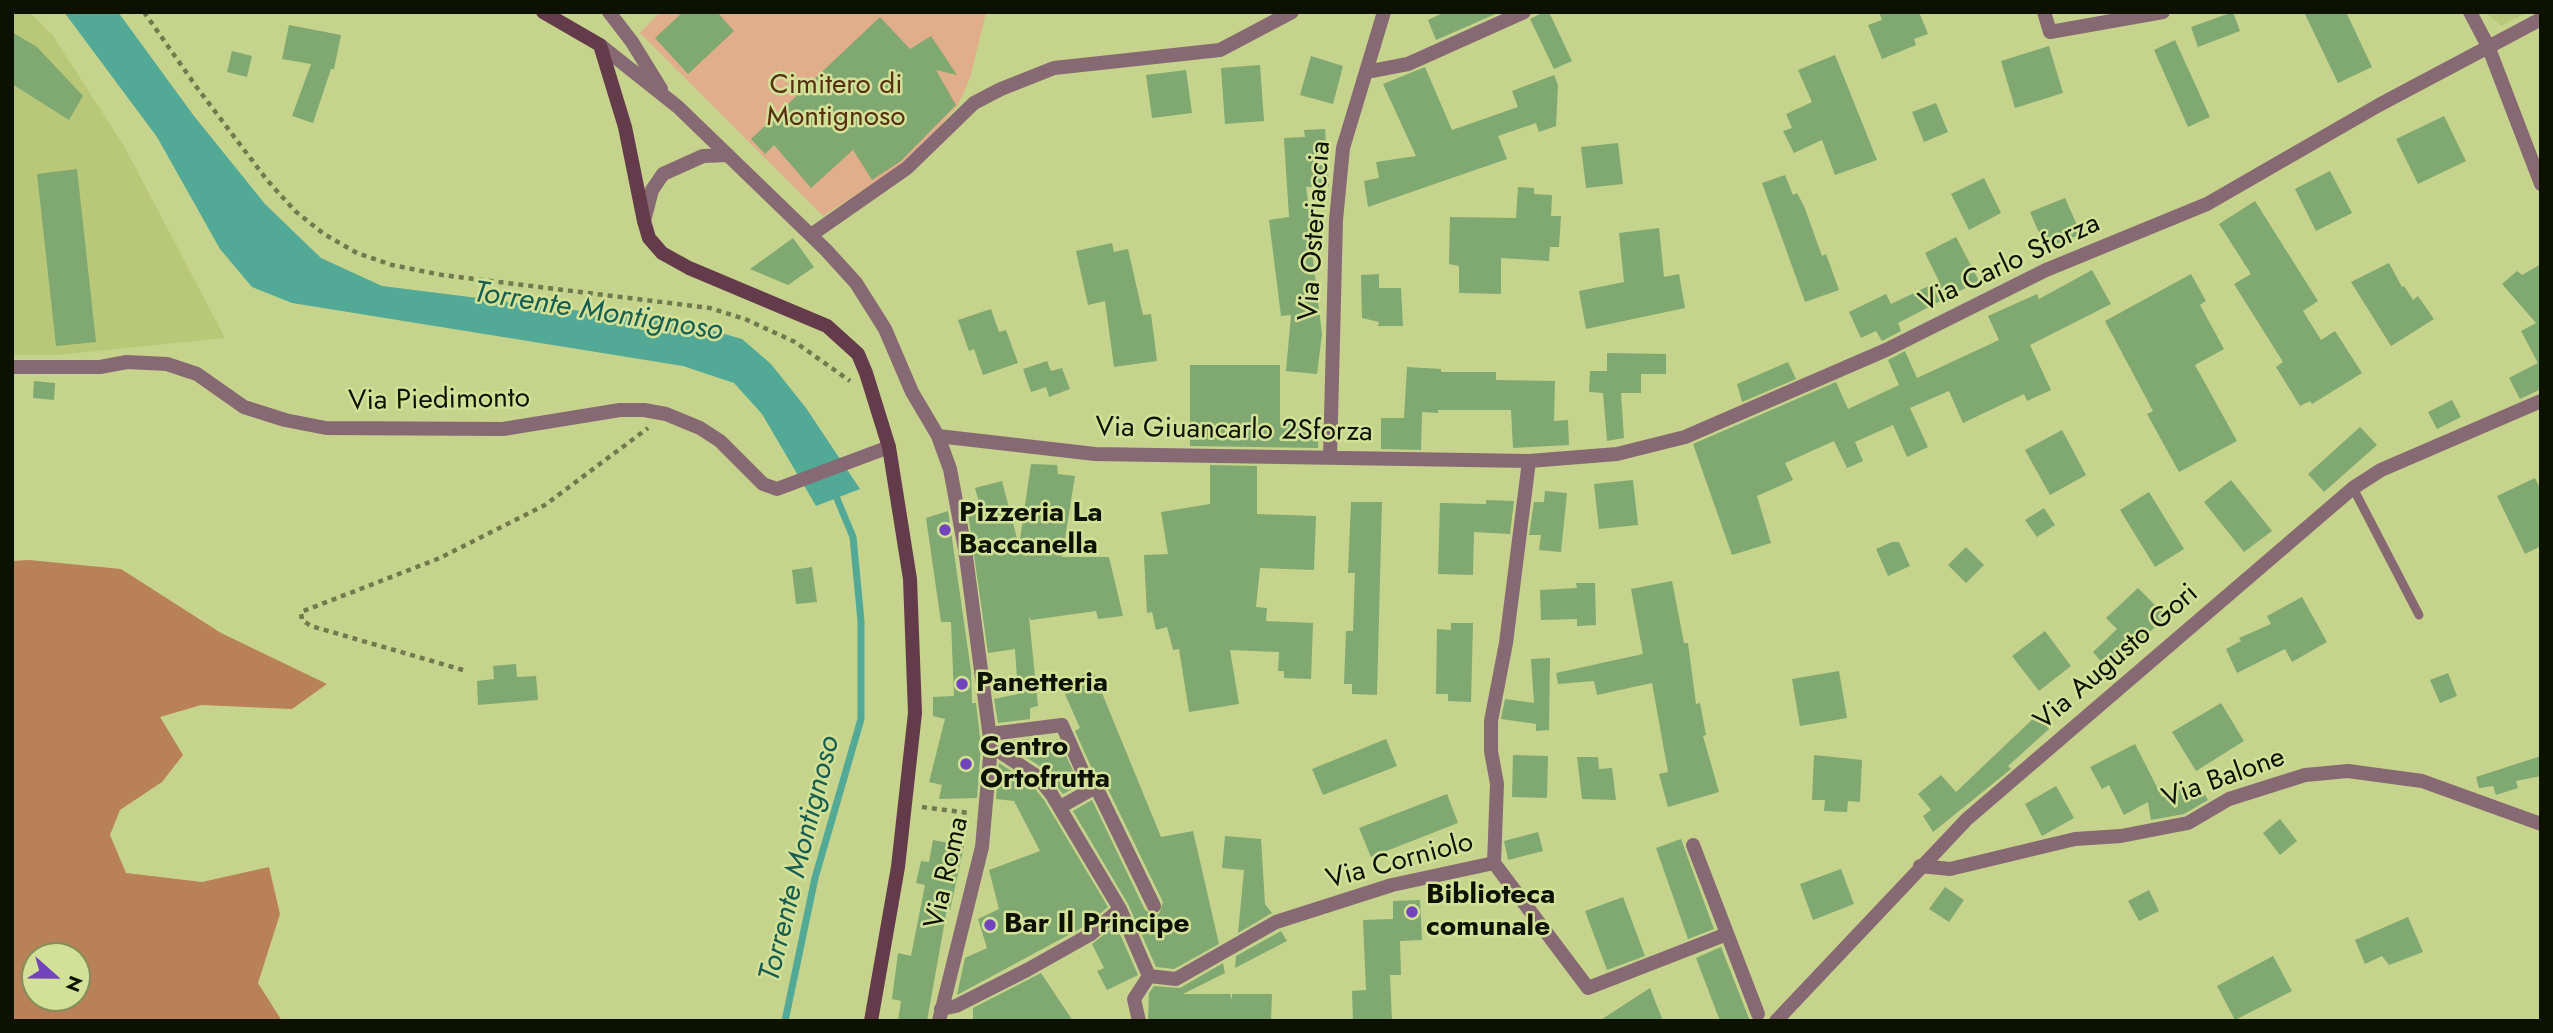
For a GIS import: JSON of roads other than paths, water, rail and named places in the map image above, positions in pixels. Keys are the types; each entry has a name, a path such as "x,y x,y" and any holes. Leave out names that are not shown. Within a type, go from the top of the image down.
{"street":[{"path":"543,12 600,45 667,97"},
{"path":"609,12 667,97"},
{"path":"811,235 907,168 974,103 1001,89 1054,68 1220,50 1292,12"},
{"name":"Via Osteriaccia","path":"1330,458 1336,220 1343,148 1384,12"},
{"path":"1366,72 1408,64 1524,12"},
{"path":"2044,12 2050,32 2163,12"},
{"path":"2470,12 2488,46 2541,184"},
{"name":"Via Carlo Sforza","path":"1529,461 1617,454 1685,438 1886,350 2046,270 2207,204 2379,104 2541,19"},
{"path":"600,45 625,127 649,238 662,253 689,268 827,326 858,354 889,447 910,579 915,713 898,867 870,1021"},
{"name":"Via Roma","path":"667,97 811,235 856,283 886,329 912,392 938,436 950,470 965,550 990,740 987,815 982,847 940,1015"},
{"path":"644,220 652,190 663,174 703,156 727,155"},
{"name":"Via Piedimonto","path":"12,367 100,367 127,362 167,364 197,374 244,407 285,420 327,428 503,429 620,410 666,414 700,428 720,441 763,484 777,489 889,447"},
{"name":"Via Augusto Gori","path":"1776,1021 1920,866 1977,811 2353,488 2381,470 2541,401"},
{"name":"Via Giuancarlo 2Sforza","path":"938,436 1095,454 1529,461"},
{"name":"Via Corniolo","path":"1149,976 1176,979 1276,922 1392,885 1494,863 1497,784 1491,751 1491,721 1506,642 1529,461"},
{"path":"990,740 1062,725 1085,777 1096,787 1154,906"},
{"path":"990,740 1038,777 1060,807 1120,909 1149,976 1134,999 1139,1021"},
{"name":"Via Balone","path":"1920,866 1950,869 2075,839 2122,836 2188,823 2229,799 2305,775 2348,771 2422,781 2541,824"},
{"path":"1060,807 1096,787"},
{"path":"1693,845 1758,1014"},
{"path":"1494,863 1588,988 1727,934"},
{"path":"940,1015 1027,971 1091,934 1120,909"}],"lane":[{"path":"2353,488 2419,615"}],"water":[{"path":"64,12 118,12 194,116 265,204 321,258 382,286 693,325 742,339 771,364 806,408 860,489 816,506 762,414 734,383 683,366 292,303 252,287 220,249 157,137"}],"waterway":[{"name":"Torrente Montignoso","path":"785,1021 815,878 861,719 861,621 853,537 833,489"}],"place":[{"name":"Pizzeria La Baccanella","path":"945,530"},
{"name":"Panetteria","path":"962,684"},
{"name":"Centro Ortofrutta","path":"966,764"},
{"name":"Biblioteca comunale","path":"1412,912"},
{"name":"Bar Il Principe","path":"990,925"}],"park label":[{"name":"Cimitero di Montignoso","path":"836,102"}]}
